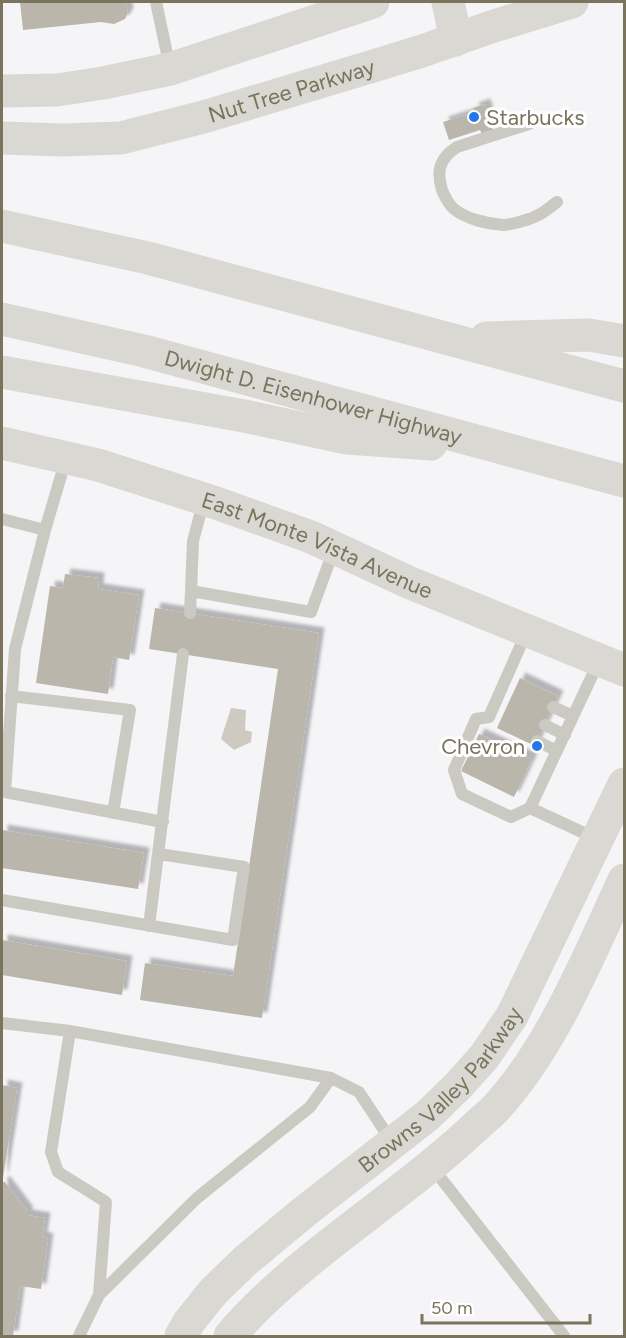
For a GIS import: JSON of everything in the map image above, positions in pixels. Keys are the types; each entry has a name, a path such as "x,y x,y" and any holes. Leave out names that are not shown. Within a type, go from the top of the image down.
{"main road":[{"path":"2,91 57,90 170,69 373,2"},
{"path":"448,2 456,40"},
{"name":"Nut Tree Parkway","path":"2,138 63,140 121,138 207,116 456,40 492,14 572,2"},
{"path":"2,226 148,258 624,386"},
{"name":"Dwight D. Eisenhower Highway","path":"2,319 144,351 624,481"},
{"path":"449,339 589,335 624,341"},
{"path":"2,372 347,438 504,449"},
{"name":"East Monte Vista Avenue","path":"2,443 98,465 311,537 408,582 612,665"},
{"name":"Browns Valley Parkway","path":"181,1336 213,1292 266,1243 427,1116 484,1057 512,1016 624,784"},
{"name":"Browns Valley Parkway","path":"230,1336 275,1289 432,1166 495,1108 537,1053 570,992 624,880"},
{"path":"315,1256 318,1236 331,1221 399,1167 401,1161 393,1143"},
{"path":"199,1336 206,1324 213,1292"}],"lane":[{"path":"156,2 170,69"},
{"path":"529,123 457,147 448,153 440,166 439,179 445,198 462,214 485,222 505,225 537,216 557,201"},
{"path":"66,458 7,672 11,696 3,792 163,822"},
{"path":"190,613 193,541 204,500"},
{"path":"2,519 45,530"},
{"path":"191,591 311,612 335,548"},
{"path":"527,630 504,683 502,703 494,720 476,718 454,770 462,794 511,817 530,808 573,716 612,665"},
{"path":"149,926 183,654"},
{"path":"504,683 515,689"},
{"path":"11,696 130,710 113,813"},
{"path":"553,707 573,716"},
{"path":"545,725 565,735"},
{"path":"537,741 557,751"},
{"path":"530,808 598,839"},
{"path":"2,900 233,940 244,867 159,854"},
{"path":"2,1023 70,1031 331,1078 359,1092 393,1143"},
{"path":"70,1031 51,1152 58,1172 106,1202 99,1295"},
{"path":"79,1336 99,1295 197,1197 310,1107 331,1078"},
{"path":"432,1166 564,1336"}],"shaded area":[{"path":"231,708 246,710 245,730 252,732 251,742 234,750 221,739"}],"building":[{"path":"20,2 125,2 128,12 125,19 114,24 101,22 23,30"},
{"name":"Starbucks","path":"485,104 493,130 482,134 480,130 449,140 443,122 475,112 473,108"},
{"path":"65,574 99,578 98,589 139,595 129,660 113,657 108,694 36,683 50,586 63,588"},
{"path":"155,608 319,633 262,1018 140,1000 145,963 233,976 278,669 149,649"},
{"path":"520,678 558,696 535,746 497,728"},
{"path":"479,734 532,759 514,797 461,771"},
{"path":"2,830 144,853 138,889 2,868"},
{"path":"2,940 127,961 122,995 2,975"},
{"path":"2,1085 17,1088 3,1178 2,1177"},
{"path":"2,1182 5,1182 27,1211 27,1215 45,1218 42,1237 48,1239 41,1289 20,1286 13,1336 2,1336"}],"place":[{"name":"Starbucks","path":"474,117"},
{"name":"Chevron","path":"537,746"}]}
